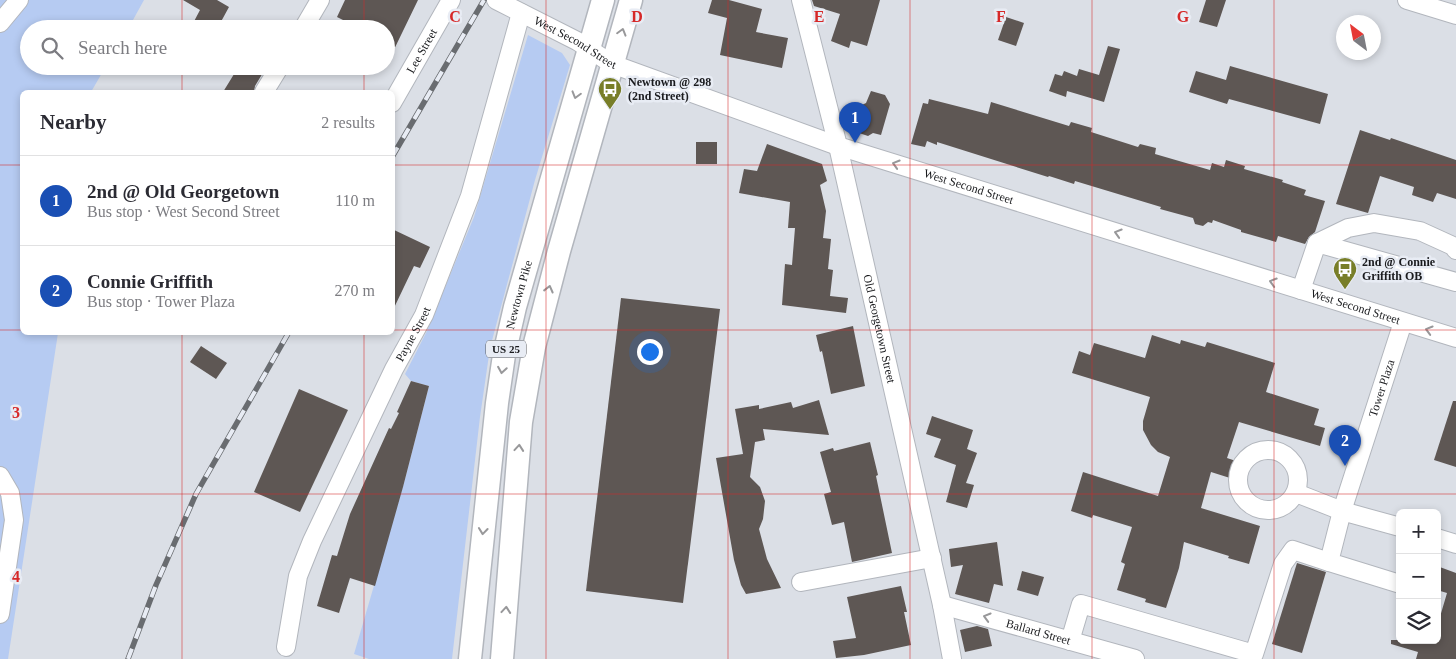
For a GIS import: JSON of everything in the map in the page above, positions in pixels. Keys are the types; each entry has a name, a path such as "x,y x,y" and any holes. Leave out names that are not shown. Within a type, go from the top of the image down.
{"main road":[{"name":"Newtown Pike","path":"470,659 497,403 504,355 515,307 603,0"},
{"name":"US 25","path":"504,657 522,422 534,347 561,242 631,0"}],"street":[{"path":"0,23 19,0"},
{"path":"308,20 320,0"},
{"name":"Lee Street","path":"395,98 451,0"},
{"name":"West Second Street","path":"496,0 590,48 612,64 838,146 1456,338"},
{"name":"Old Georgetown Street","path":"801,0 838,146 932,558 952,659"},
{"path":"1406,0 1456,15"},
{"name":"Payne Street","path":"286,646 298,576 312,541 394,369 424,314 470,196 521,13"},
{"path":"265,90 274,75"},
{"path":"1301,290 1316,243 1348,228 1374,223 1420,230 1454,246 1456,250"},
{"path":"1316,243 1456,282"},
{"name":"Tower Plaza","path":"1329,562 1342,511 1403,322"},
{"path":"0,476 10,494 14,520 0,614"},
{"path":"1296,493 1342,511 1396,526"},
{"path":"1441,539 1456,544"},
{"path":"1070,641 1081,604 1254,654 1283,564 1293,550 1396,583"},
{"path":"801,582 932,558"},
{"name":"Ballard Street","path":"942,605 1135,659"}],"shaded area":[{"path":"0,0 144,0 133,20 20,20 20,75 101,75 92,90 20,90 20,335 58,335 8,659 0,659"},
{"path":"528,35 562,53 570,65 535,180 490,348 480,417 452,659 369,659 354,654 404,483 429,386 411,381 405,374 427,331 474,217"}],"building":[{"path":"183,0 217,0 229,7 222,20 195,20 200,10"},
{"path":"345,0 418,0 395,47 395,20 343,20 337,17"},
{"path":"712,0 729,0 762,9 756,32 788,38 782,68 720,55 727,18 708,13"},
{"path":"812,0 880,0 867,46 851,41 849,48 831,41 840,14 814,6"},
{"path":"1206,0 1226,0 1217,27 1199,22"},
{"path":"1006,17 1024,23 1016,46 998,40"},
{"path":"1108,46 1120,49 1104,102 1067,91 1066,97 1049,91 1055,74 1062,76 1064,71 1077,76 1079,69 1099,75"},
{"path":"1230,66 1328,94 1320,124 1229,99 1227,104 1189,92 1196,71 1226,80"},
{"path":"233,75 262,75 254,90 224,90"},
{"path":"871,91 885,95 890,104 881,135 873,133 868,136 856,132 860,118 857,113 858,107 866,103"},
{"path":"929,99 988,114 991,102 1069,126 1071,122 1092,128 1091,132 1138,147 1140,144 1156,148 1155,154 1210,170 1212,163 1224,167 1226,160 1245,166 1244,169 1283,180 1282,182 1306,190 1304,195 1325,201 1315,232 1305,244 1278,236 1276,242 1241,232 1241,230 1213,220 1212,223 1208,222 1203,226 1195,224 1193,218 1160,209 1161,207 1075,181 1074,184 1048,177 937,142 937,145 927,141 925,147 911,144 923,103 928,104"},
{"path":"1360,130 1390,140 1391,138 1456,160 1456,199 1437,193 1433,202 1412,195 1414,187 1380,176 1368,213 1336,204"},
{"path":"696,142 717,142 717,164 696,164"},
{"path":"767,144 822,164 827,181 820,185 826,211 823,238 831,239 828,269 833,270 830,296 848,298 846,313 782,305 785,264 792,265 795,228 788,228 790,202 739,193 744,169 757,171"},
{"path":"395,230 430,247 420,268 414,266 395,306"},
{"path":"621,298 720,309 683,603 586,591"},
{"path":"853,326 865,386 831,394 822,351 820,352 816,335"},
{"path":"1152,335 1180,344 1181,340 1205,347 1207,342 1275,363 1266,392 1319,409 1314,425 1325,428 1320,446 1239,422 1227,458 1236,461 1230,478 1211,472 1201,508 1260,526 1249,564 1184,542 1179,568 1166,608 1145,602 1146,599 1117,590 1125,564 1121,562 1132,527 1093,515 1092,518 1071,511 1083,472 1158,496 1170,457 1158,452 1151,445 1143,430 1143,421 1150,397 1072,373 1079,351 1090,355 1094,343 1145,358"},
{"path":"201,346 227,363 216,379 190,362"},
{"path":"411,381 429,386 375,586 350,578 339,613 317,606 332,555 337,556 350,514 389,428 391,429 399,413 397,412"},
{"path":"299,389 348,410 300,512 254,492"},
{"path":"819,400 829,435 763,429 765,440 755,442 750,477 760,487 765,501 763,519 759,529 767,559 781,588 746,594 741,585 734,560 716,458 743,454 735,409 759,405 759,409 791,402 793,408"},
{"path":"1453,401 1456,401 1456,467 1434,460"},
{"path":"932,416 973,430 967,449 977,453 966,483 974,485 967,508 946,502 956,465 934,457 941,439 926,434"},
{"path":"870,442 892,553 852,562 844,522 832,525 824,494 831,492 820,452 833,448 834,451"},
{"path":"997,542 1003,586 994,584 989,603 955,594 963,565 951,567 949,549"},
{"path":"1297,563 1326,572 1302,653 1272,644"},
{"path":"1441,567 1456,573 1456,659 1416,659 1418,652 1391,644 1391,640 1396,640 1396,644 1441,644 1441,613 1447,593 1441,591"},
{"path":"1022,571 1044,577 1038,596 1017,590"},
{"path":"901,586 907,612 904,612 911,645 864,655 836,658 833,641 856,638 847,597"},
{"path":"977,626 988,629 992,646 965,652 960,630"}],"railway":[{"path":"395,152 484,0"},
{"path":"128,659 156,585 196,494 287,335"}],"place":[{"name":"Newtown @ 298 (2nd Street)","path":"610,110"},
{"name":"2nd @ Old Georgetown","path":"855,143"},
{"name":"2nd @ Connie Griffith OB","path":"1345,290"},
{"name":"Connie Griffith","path":"1345,466"}]}
